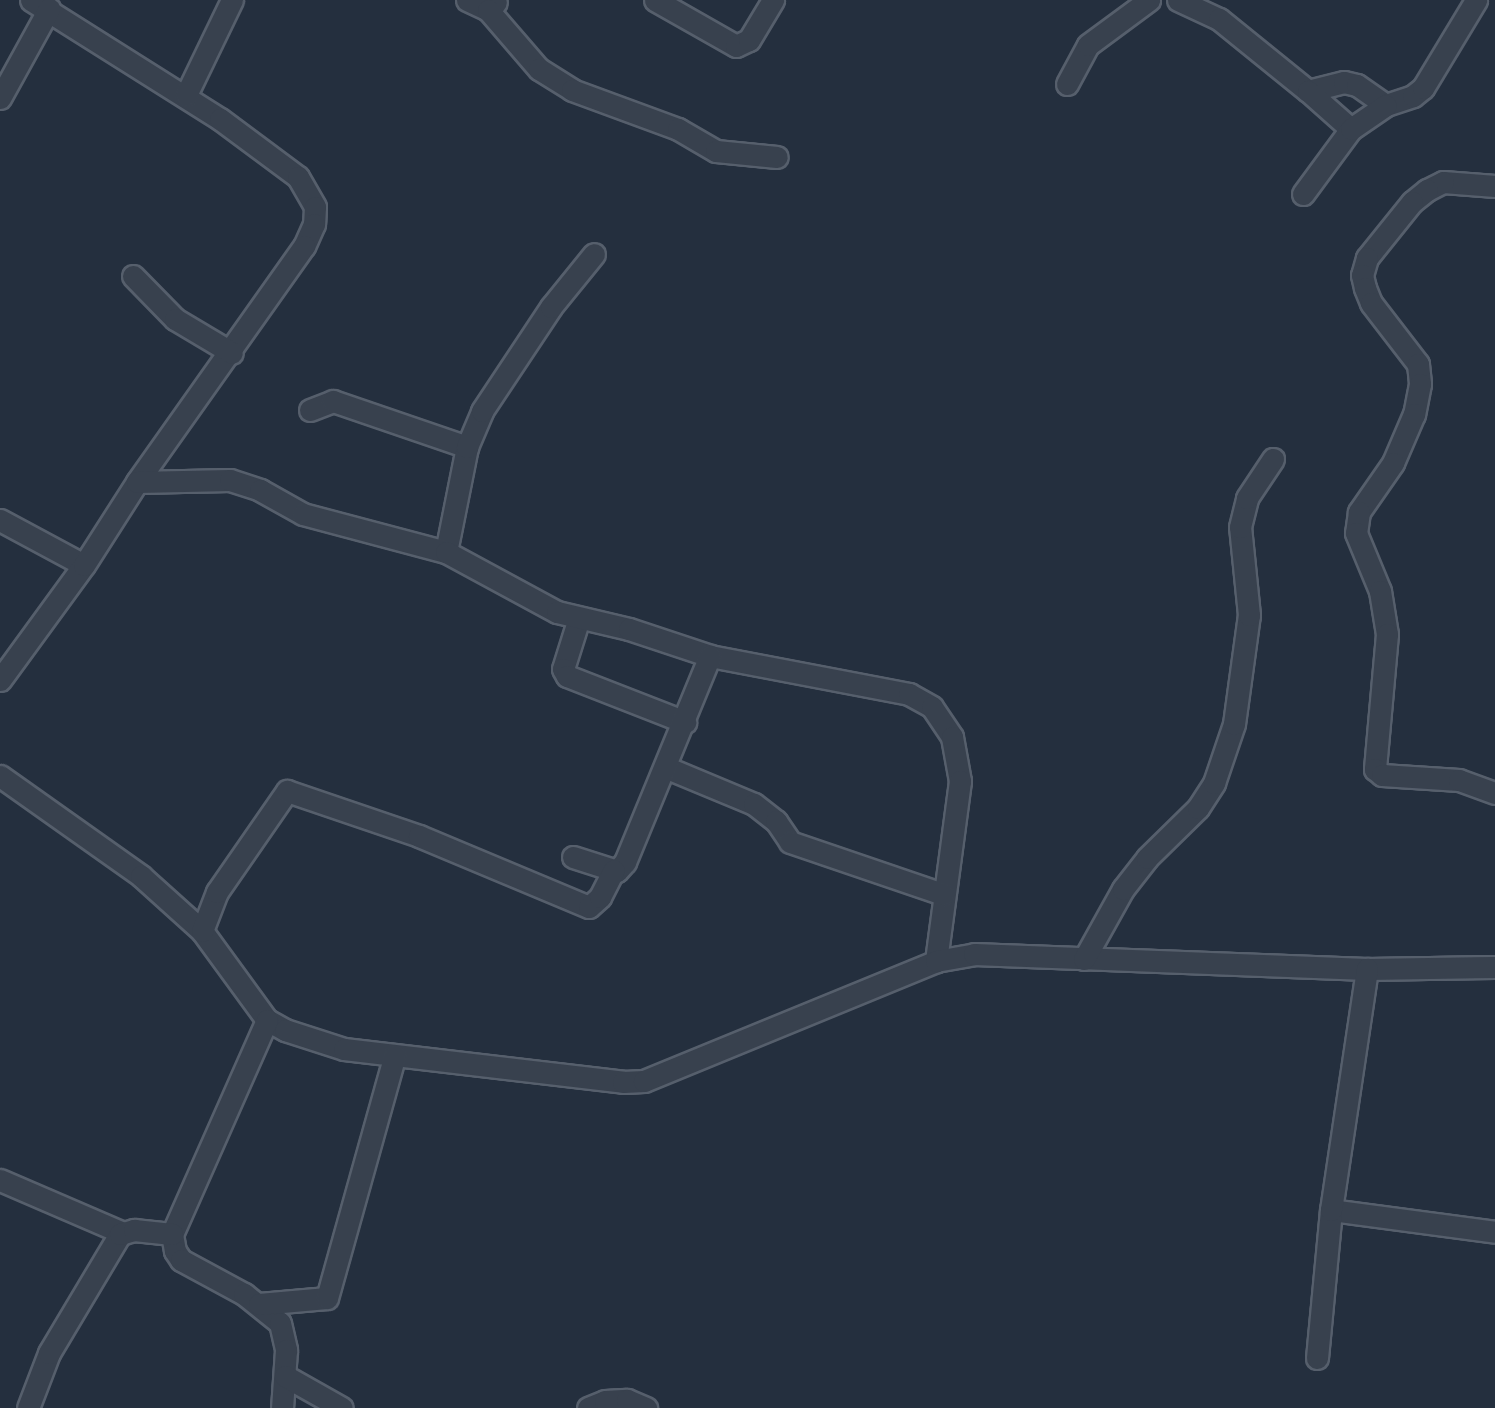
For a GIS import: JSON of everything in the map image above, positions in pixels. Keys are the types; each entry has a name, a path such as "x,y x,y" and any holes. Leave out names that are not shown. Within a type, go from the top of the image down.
{"street":[{"path":"466,0 493,5 540,69 572,90 678,129 716,152 777,157"},
{"path":"655,0 736,46 749,40 773,0"},
{"path":"1067,84 1088,45 1149,0"},
{"path":"1178,0 1219,19 1351,129"},
{"path":"1303,194 1351,129 1386,105 1413,96 1422,88 1476,0"},
{"path":"186,95 237,2"},
{"path":"0,98 40,4 186,95 298,177 315,207 314,224 304,246 232,353 137,483 84,565 0,680"},
{"path":"1308,91 1344,82 1356,85 1386,105"},
{"path":"1495,186 1443,182 1427,190 1412,202 1367,258 1362,275 1371,303 1418,364 1420,384 1414,414 1393,464 1359,512 1356,533 1380,591 1387,634 1375,769 1382,774 1459,780 1495,793"},
{"path":"446,552 467,447 500,378 594,255"},
{"path":"133,276 175,319 232,353"},
{"path":"310,410 333,400 467,447"},
{"path":"1084,959 1123,889 1147,858 1198,808 1214,783 1234,724 1249,615 1240,527 1247,498 1273,459"},
{"path":"137,483 230,480 260,490 303,514 446,552 521,595 579,618 629,629 710,656 909,694 940,716 952,736 960,781 943,894 936,961"},
{"path":"0,520 84,565"},
{"path":"579,618 563,669 567,676 685,722"},
{"path":"573,857 614,870 620,869 629,855 710,656"},
{"path":"665,767 754,804 776,821 790,842 943,894"},
{"path":"2,781 141,876 202,931 267,1020 285,1030 344,1048 623,1082 644,1081 936,961 974,954 1368,969 1495,967"},
{"path":"202,931 217,892 288,790 419,836 589,907 600,897 614,870"},
{"path":"1317,1358 1331,1210 1368,969"},
{"path":"267,1020 172,1234 175,1251 181,1260 259,1304 280,1323 285,1336 282,1408"},
{"path":"259,1304 327,1298 395,1054"},
{"path":"0,1180 123,1233 172,1234"},
{"path":"1331,1210 1495,1232"},
{"path":"28,1408 49,1353 111,1247 123,1233"},
{"path":"285,1376 342,1408"},
{"path":"588,1408 604,1401 627,1400 646,1408"}]}
